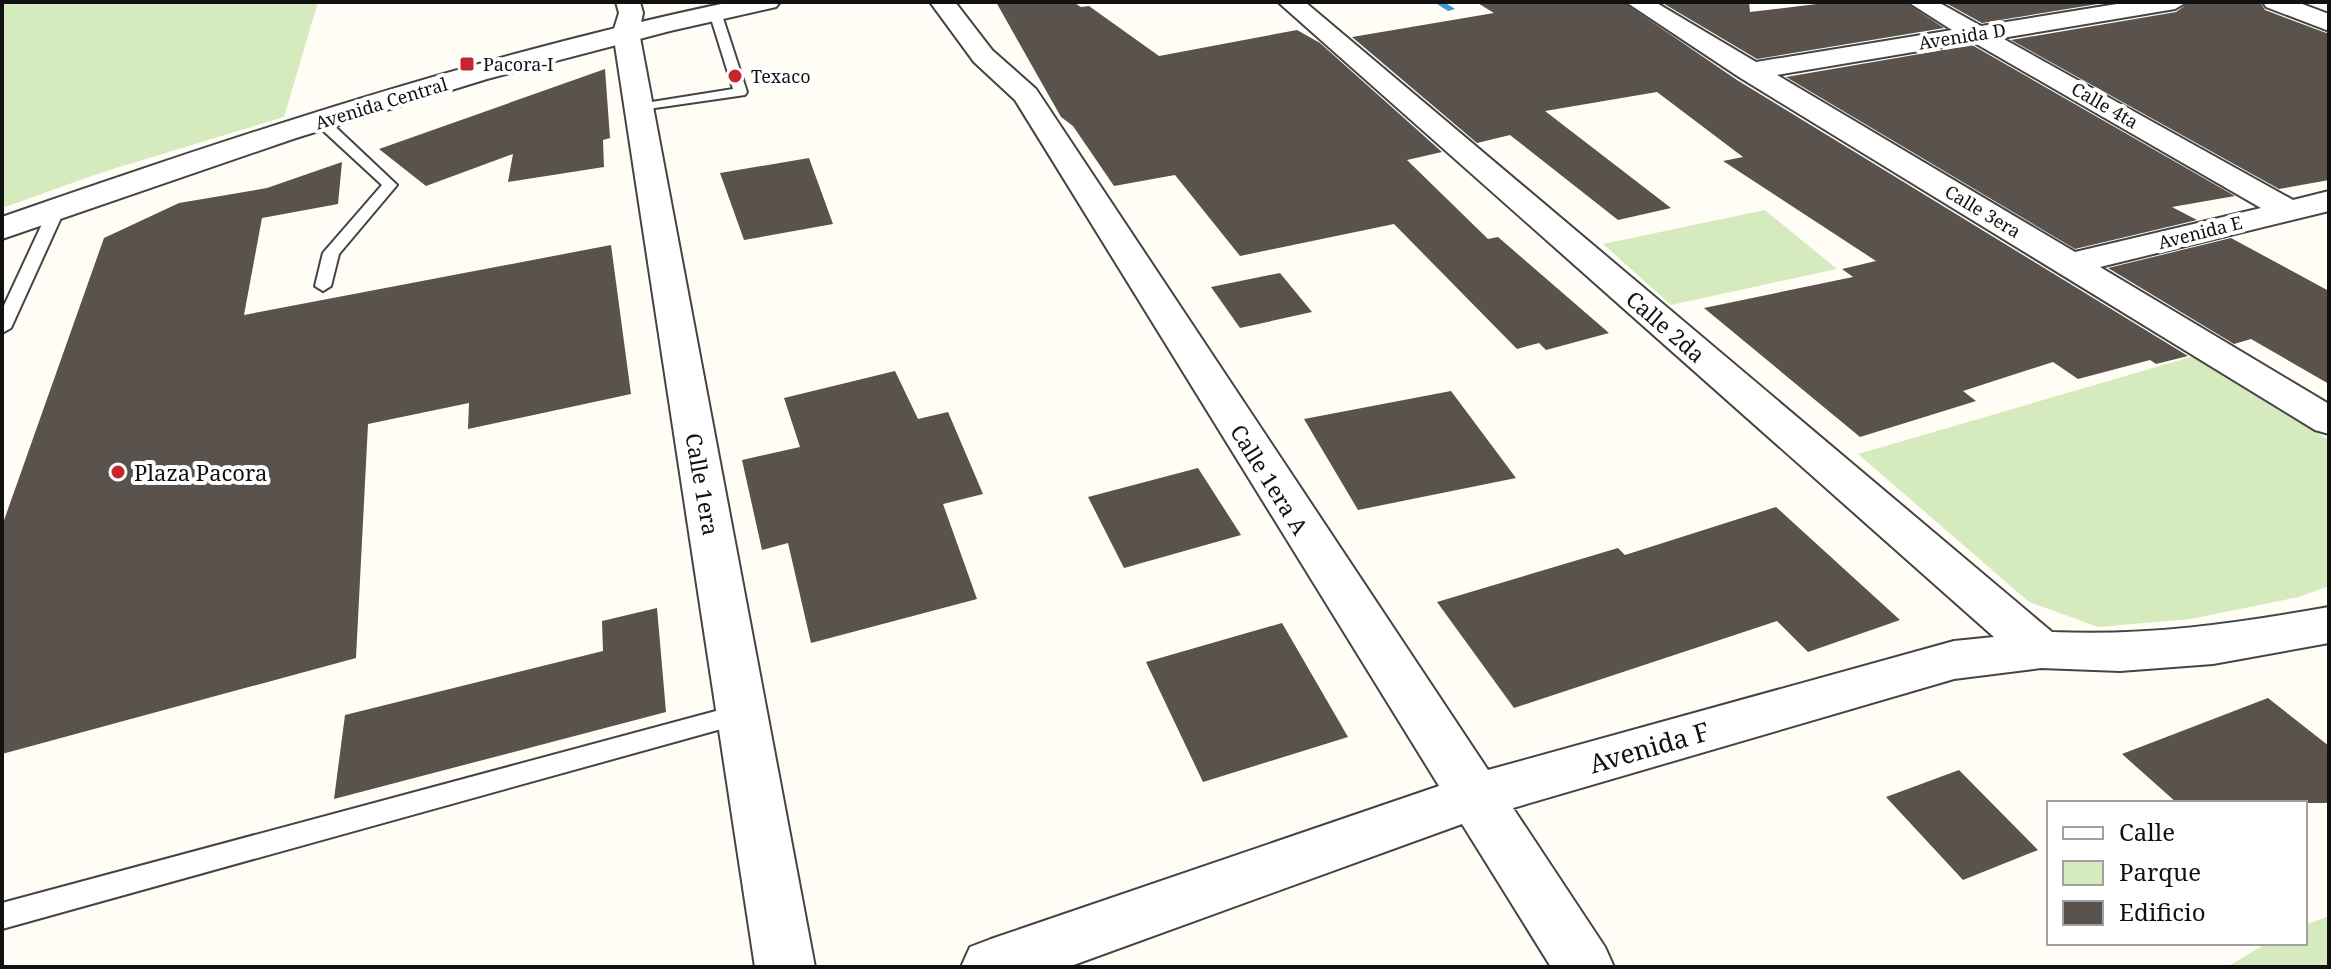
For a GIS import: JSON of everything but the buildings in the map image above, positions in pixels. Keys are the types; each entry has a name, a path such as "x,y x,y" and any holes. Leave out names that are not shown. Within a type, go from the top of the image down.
{"street":[{"name":"Avenida Central","path":"2,229 627,17 715,12 767,2"},
{"name":"Calle 1era A","path":"942,2 983,56 1026,95 1584,967"},
{"name":"Calle 2da","path":"1290,2 2041,650"},
{"name":"Calle 3era","path":"1638,2 2329,421"},
{"name":"Calle 4ta","path":"1920,2 2289,211"},
{"name":"Avenida D","path":"1749,71 2175,2"},
{"path":"2275,2 2329,23"},
{"name":"Calle 1era","path":"627,17 639,108 785,967"},
{"name":"Avenida E","path":"2070,264 2329,201"},
{"name":"Avenida F","path":"991,967 1473,797 1954,660 2041,650 2120,653 2213,646 2329,625"}],"lane":[{"path":"639,108 740,92 715,12"},
{"path":"322,122 390,185 331,253 323,286"},
{"path":"2,328 57,209"},
{"path":"2,916 742,714"}],"green space":[{"path":"2,2 318,2 284,117 103,172 2,208"},
{"path":"1765,210 1837,269 1671,305 1603,244"},
{"path":"2194,356 2329,440 2329,586 2299,597 2190,619 2098,627 2029,602 1858,454"},
{"path":"2329,916 2329,967 2227,967 2264,945 2307,945 2307,924"}],"waterway":[{"path":"1438,2 1451,9"}],"place":[{"name":"Pacora-I","path":"467,64"},
{"name":"Texaco","path":"735,76"},
{"name":"Plaza Pacora","path":"118,472"}]}
